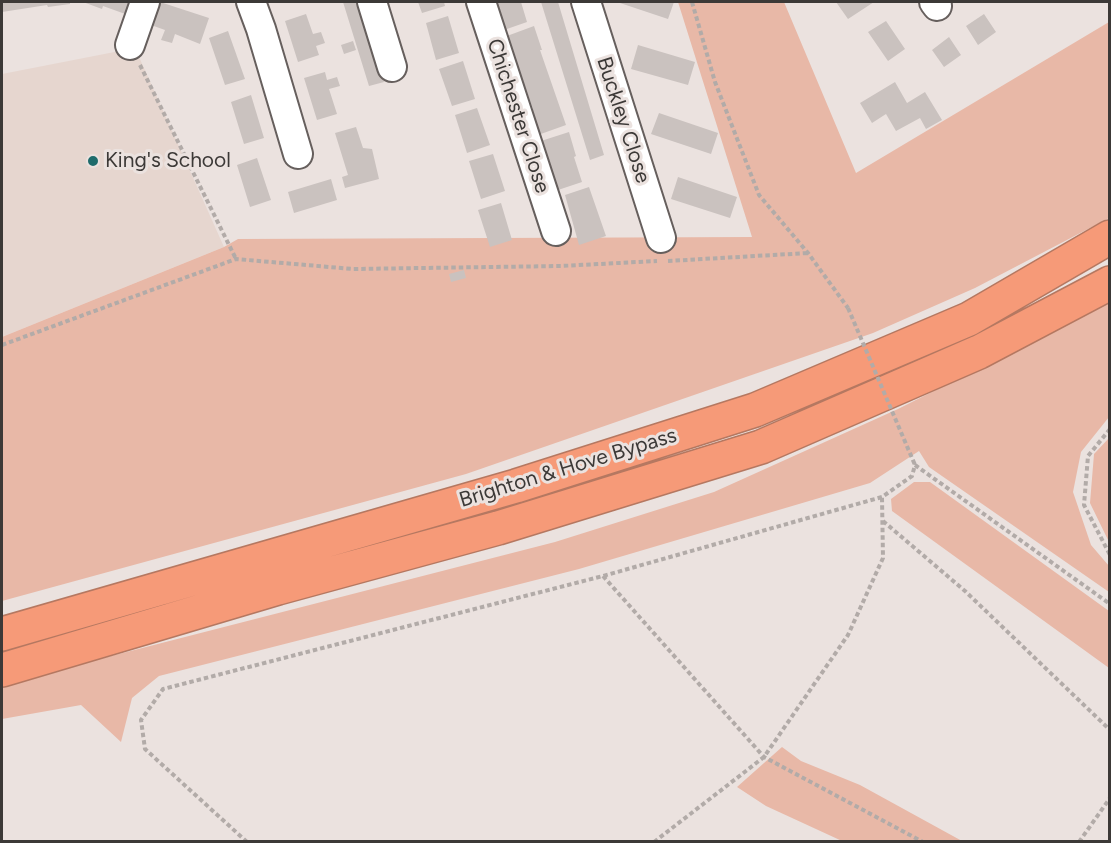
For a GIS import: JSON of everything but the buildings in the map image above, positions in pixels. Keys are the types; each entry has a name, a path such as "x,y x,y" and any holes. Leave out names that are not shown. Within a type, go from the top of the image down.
{"highway":[{"name":"Brighton & Hove Bypass","path":"2,634 516,486 755,410 969,320 1110,237"},
{"name":"Brighton & Hove Bypass","path":"2,670 278,588 498,528 762,447 979,352 1110,283"}],"street":[{"path":"130,45 145,2"},
{"path":"251,2 298,154"},
{"path":"372,2 393,67"},
{"name":"Chichester Close","path":"481,2 556,231"},
{"name":"Buckley Close","path":"586,2 661,238"}],"path":[{"path":"692,2 715,82 759,195 808,254 848,308 915,465 1110,604"},
{"path":"130,45 236,260"},
{"path":"2,345 236,260 353,269 561,266 808,254"},
{"path":"1110,429 1088,456 1084,505 1110,555"},
{"path":"247,842 145,749 141,720 163,689 603,576 882,497 912,476 915,465"},
{"path":"654,842 764,758 848,635 883,558 882,497"},
{"path":"882,520 965,591 1110,730"},
{"path":"603,576 764,758 923,842"},
{"path":"1079,842 1110,798"}],"shaded area":[{"path":"678,2 784,2 856,173 1109,22 1109,218 975,288 873,333 466,474 2,601 2,337 224,247 238,239 752,237"},
{"name":"King's School","path":"135,48 224,247 2,337 2,74"},
{"path":"1109,303 1109,417 1081,452 1073,492 1091,545 1109,566 1109,592 929,467 919,451 870,483 579,569 159,676 132,698 121,742 81,705 2,719 2,684 555,542 714,492 898,409"},
{"path":"1109,438 1109,542 1090,503 1094,454"},
{"path":"914,482 930,482 1109,611 1109,668 892,511 891,499"},
{"path":"782,747 801,761 860,785 962,841 842,841 766,806 737,787"}],"place":[{"name":"King's School","path":"93,161"}]}
